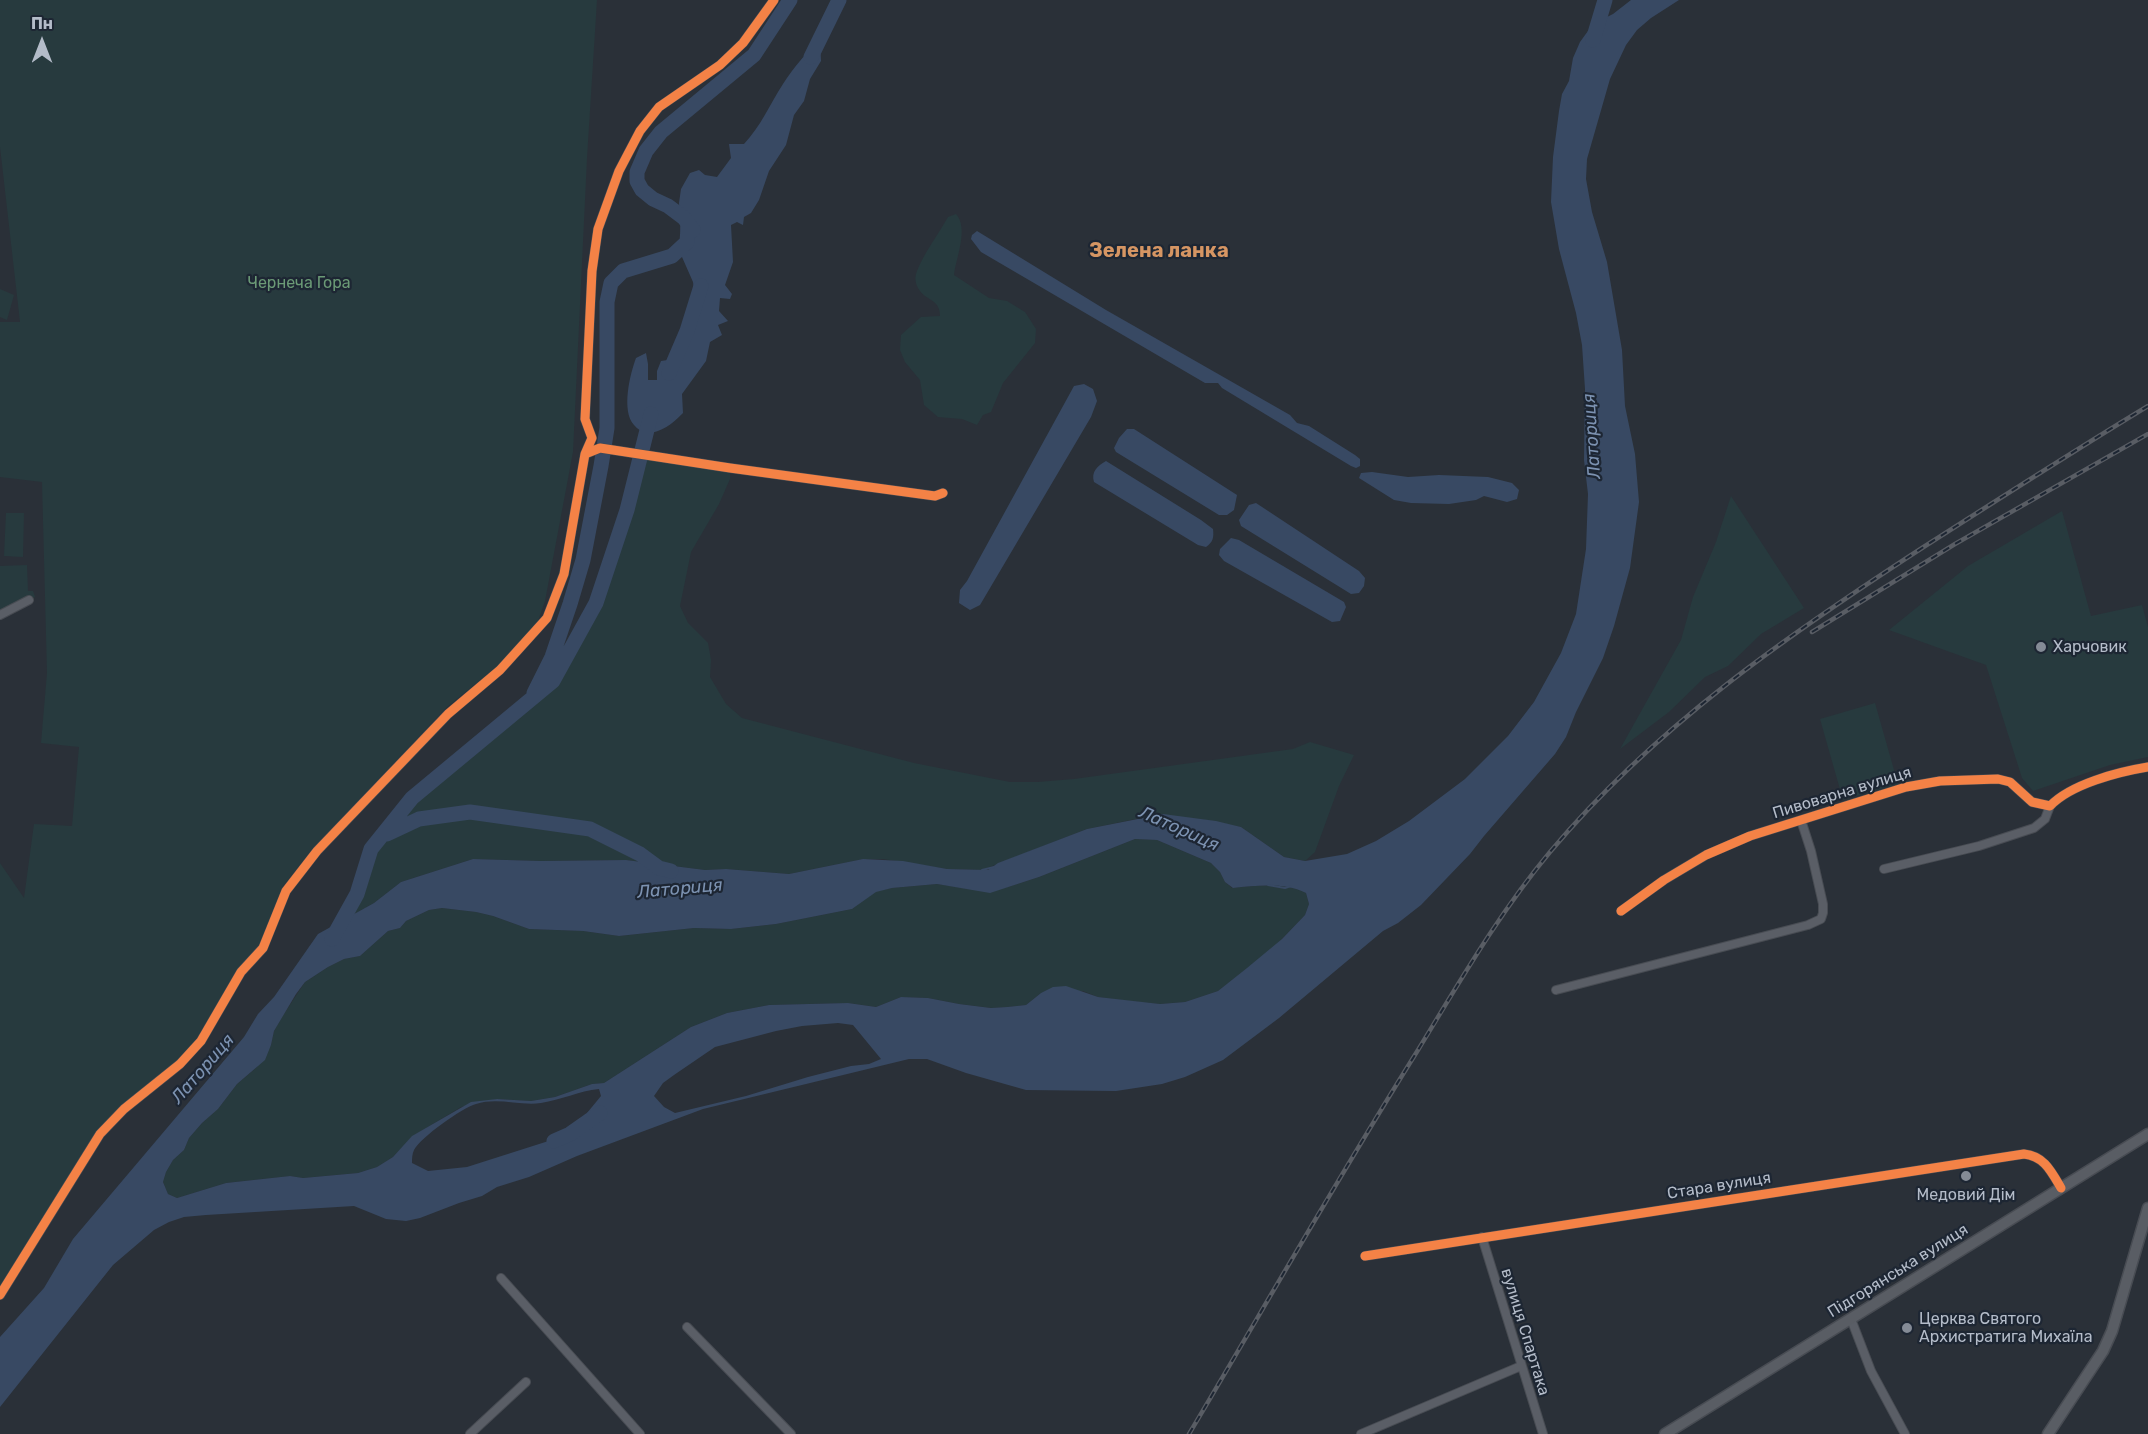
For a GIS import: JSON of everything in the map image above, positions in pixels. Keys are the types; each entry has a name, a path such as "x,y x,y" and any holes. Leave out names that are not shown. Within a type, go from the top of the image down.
{"main road":[{"name":"Підгорянська вулиця","path":"1665,1434 2148,1134"},
{"path":"2048,1434 2103,1351 2112,1331 2148,1208"}],"street":[{"path":"0,1295 100,1134 124,1109 180,1064 201,1041 241,972 263,948 286,891 317,851 448,714 500,670 547,618 564,574 585,454 592,438 585,419 592,271 598,229 619,171 640,131 659,107 720,65 743,43 774,0"},
{"path":"585,454 600,448 935,496 943,493"},
{"path":"0,615 29,600"},
{"path":"1884,869 1979,846 2034,828 2045,819 2050,806 2059,796 2097,780 2148,767"},
{"name":"Пивоварна вулиця","path":"1621,911 1664,880 1706,855 1750,836 1906,787 1940,781 1998,778 2010,782 2032,801 2050,806"},
{"path":"1556,990 1808,925 1821,919 1823,913 1820,894 1811,851 1801,820"},
{"name":"Стара вулиця","path":"1365,1256 2024,1154 2034,1155 2041,1159 2061,1188"},
{"name":"вулиця Спартака","path":"1482,1237 1543,1434"},
{"path":"501,1278 636,1433"},
{"path":"1851,1319 1871,1371 1905,1434"},
{"path":"687,1327 791,1434"},
{"path":"1361,1434 1521,1365"},
{"path":"470,1434 526,1382"}],"green space":[{"name":"Чернеча Гора","path":"0,0 597,0 573,452 545,601 538,621 500,664 447,707 314,847 283,886 259,947 198,1040 176,1063 124,1105 98,1130 0,1289 0,863 24,898 34,824 72,826 79,747 41,743 47,673 42,482 0,477 0,322 20,322 0,147"},
{"path":"956,214 960,220 962,235 954,275 989,298 1007,301 1025,312 1036,329 1035,343 1003,383 991,412 983,415 977,425 962,419 938,417 924,405 920,380 905,362 900,350 901,335 921,317 940,316 938,306 918,288 916,274 948,217"},
{"path":"0,289 14,295 7,320 0,317"},
{"path":"639,459 673,459 730,468 730,479 719,504 691,552 680,606 688,623 708,643 711,660 710,677 726,704 742,718 914,763 1010,782 1074,779 1293,749 1310,742 1354,755 1339,786 1315,852 1305,861 1284,857 1241,827 1200,819 1145,817 1087,829 982,870 947,869 883,859 863,859 789,874 726,869 705,870 626,860 473,859 401,882 374,903 340,922 357,894 376,843 392,831 412,798 553,681 596,603 627,510"},
{"path":"1731,496 1804,608 1761,634 1728,666 1705,677 1669,712 1620,749 1681,640 1693,597 1716,542"},
{"name":"Харчовик","path":"2062,511 2091,616 2142,605 2148,627 2148,757 2110,765 2033,791 2022,778 1986,665 1889,630 1968,566"},
{"path":"6,513 24,513 23,557 4,556"},
{"path":"27,565 28,591 33,591 35,597 0,612 0,566"},
{"path":"1875,703 1898,784 1843,800 1820,719"},
{"path":"1135,839 1157,840 1211,863 1232,888 1279,886 1306,893 1309,904 1305,915 1272,949 1218,991 1185,1002 1160,1004 1129,1001 1098,997 1083,991 1041,993 1026,1005 992,1008 928,998 901,997 876,1007 848,1003 769,1005 727,1013 691,1027 604,1083 592,1084 555,1097 531,1101 497,1099 461,1107 413,1136 393,1157 377,1167 358,1173 303,1178 290,1176 226,1183 177,1198 168,1194 163,1182 173,1160 184,1150 189,1138 218,1109 237,1084 256,1068 271,1045 274,1031 305,982 344,959 360,956 388,931 400,928 406,921 429,910 442,908 476,912 529,929 583,931 619,936 694,928 731,929 776,924 852,909 876,891 892,888 937,884 970,889 1008,887"}],"water":[{"path":"1631,0 1679,0 1651,18 1637,30 1626,45 1610,79 1587,159 1586,179 1592,212 1607,262 1622,350 1625,406 1635,454 1639,502 1630,568 1603,658 1566,737 1555,754 1470,854 1421,905 1398,923 1383,931 1279,1018 1223,1060 1185,1077 1162,1084 1116,1091 1026,1090 927,1059 909,1059 703,1109 420,1218 406,1221 386,1219 354,1206 206,1215 184,1217 169,1222 154,1230 113,1265 0,1407 0,1337 44,1288 73,1239 244,1037 258,1014 274,997 318,934 374,903 401,882 473,859 626,860 705,870 726,869 789,874 863,859 903,861 947,869 988,870 998,863 1087,829 1163,814 1216,821 1241,827 1284,857 1305,861 1347,854 1376,841 1409,821 1465,779 1508,736 1534,702 1561,653 1576,614 1586,549 1588,494 1584,460 1585,389 1582,345 1559,249 1551,202 1553,157 1562,94 1569,81 1573,58 1580,42 1593,24 1613,14","holes":["1135,839 1157,840 1211,863 1220,872 1225,882 1233,888 1279,886 1306,893 1309,904 1305,915 1282,939 1218,991 1185,1002 1160,1004 1098,997 1066,986 1053,987 1026,1005 1007,1007 991,1008 928,998 901,997 876,1007 848,1003 769,1005 727,1013 691,1027 604,1083 592,1084 555,1097 531,1101 497,1099 471,1102 412,1136 393,1157 377,1167 358,1173 303,1178 290,1176 226,1183 177,1198 168,1194 163,1182 173,1160 184,1150 189,1138 218,1109 237,1084 265,1060 274,1031 305,982 344,959 360,956 388,931 400,928 406,921 429,910 442,908 476,912 529,929 583,931 619,936 694,928 731,929 776,924 852,909 876,892 892,888 937,884 990,893 1039,877","838,1023 853,1025 881,1059 675,1113 664,1107 654,1096 663,1083 715,1047 802,1026","599,1089 601,1096 587,1113 583,1130 467,1167 428,1171 412,1163 412,1155 418,1144 442,1124 476,1104 492,1101 541,1103"]},
{"path":"820,39 821,61 810,79 804,101 794,115 786,145 769,171 759,200 751,213 744,217 743,225 737,222 731,225 733,262 725,285 732,294 730,299 720,298 719,311 728,321 718,325 722,335 710,342 706,361 682,394 683,413 666,427 646,434 634,425 628,411 629,383 636,358 646,353 648,380 657,380 657,371 661,361 675,359 696,303 693,282 682,257 679,203 681,189 690,173 699,170 705,175 717,177 731,158 729,144 744,144 800,60"},
{"path":"977,231 1106,310 1290,415 1297,423 1309,426 1355,455 1360,459 1360,466 1356,468 1351,466 1222,388 1218,383 1205,383 981,252 971,239"},
{"path":"1084,384 1093,389 1097,401 1091,417 980,605 970,610 959,603 960,590 1074,386"},
{"path":"1127,429 1134,429 1237,495 1234,510 1227,515 1219,515 1116,452 1114,448"},
{"path":"1106,461 1213,529 1210,543 1206,547 1198,545 1094,482 1093,475"},
{"path":"1372,472 1408,477 1439,475 1488,477 1512,483 1519,490 1517,499 1507,502 1484,496 1476,500 1449,504 1411,503 1394,500 1359,478 1361,473"},
{"path":"1256,503 1359,571 1365,578 1364,586 1359,593 1351,594 1241,526 1239,520 1249,505"},
{"path":"1231,538 1239,540 1344,602 1346,607 1340,621 1332,622 1224,561 1219,555 1220,549"}],"waterway":[{"path":"693,230 684,218 642,190 637,181 637,172 646,151 661,132 754,55 790,0"},
{"path":"811,57 839,0"},
{"path":"1593,40 1605,0"},
{"path":"534,693 552,657 583,560 601,466 607,428 607,302 611,283 623,271 672,256 687,242 688,228"},
{"path":"669,373 687,331 701,286"},
{"path":"332,939 357,894 371,849 412,798 553,681 596,603 627,510 651,414"},
{"path":"387,834 419,819 470,812 590,829 640,854 659,868 671,871"},
{"name":"Латориця","path":"982,870 994,867"},
{"name":"Латориця","path":"1268,885 1285,888 1291,886"},
{"name":"Латориця","path":"554,1141 570,1134 600,1113"}],"railway":[{"path":"1189,1434 1360,1145 1480,949 1531,875 1591,806 1678,724 1772,650 1922,548 2148,406"},
{"path":"1812,632 1955,544 2148,434"}],"cycle path":[{"path":"585,454 592,438 585,419 592,271 598,229 619,171 640,131 659,107 720,65 743,43 774,0"},
{"path":"0,1295 100,1134 124,1109 180,1064 201,1041 241,972 263,948 286,891 317,851 448,714 500,670 547,618 564,574 585,454 600,448 935,496 943,493"},
{"path":"1621,911 1664,880 1706,855 1750,836 1906,787 1940,781 1998,779 2010,782 2032,802 2050,806 2082,785 2148,767"},
{"path":"1365,1256 2024,1154 2042,1161 2061,1188"}],"place":[{"name":"Харчовик","path":"2041,647"},
{"name":"Медовий Дім","path":"1966,1176"},
{"name":"Церква Святого Архистратига Михаїла","path":"1907,1328"}],"district":[{"name":"Зелена ланка","path":"1159,251"}]}
